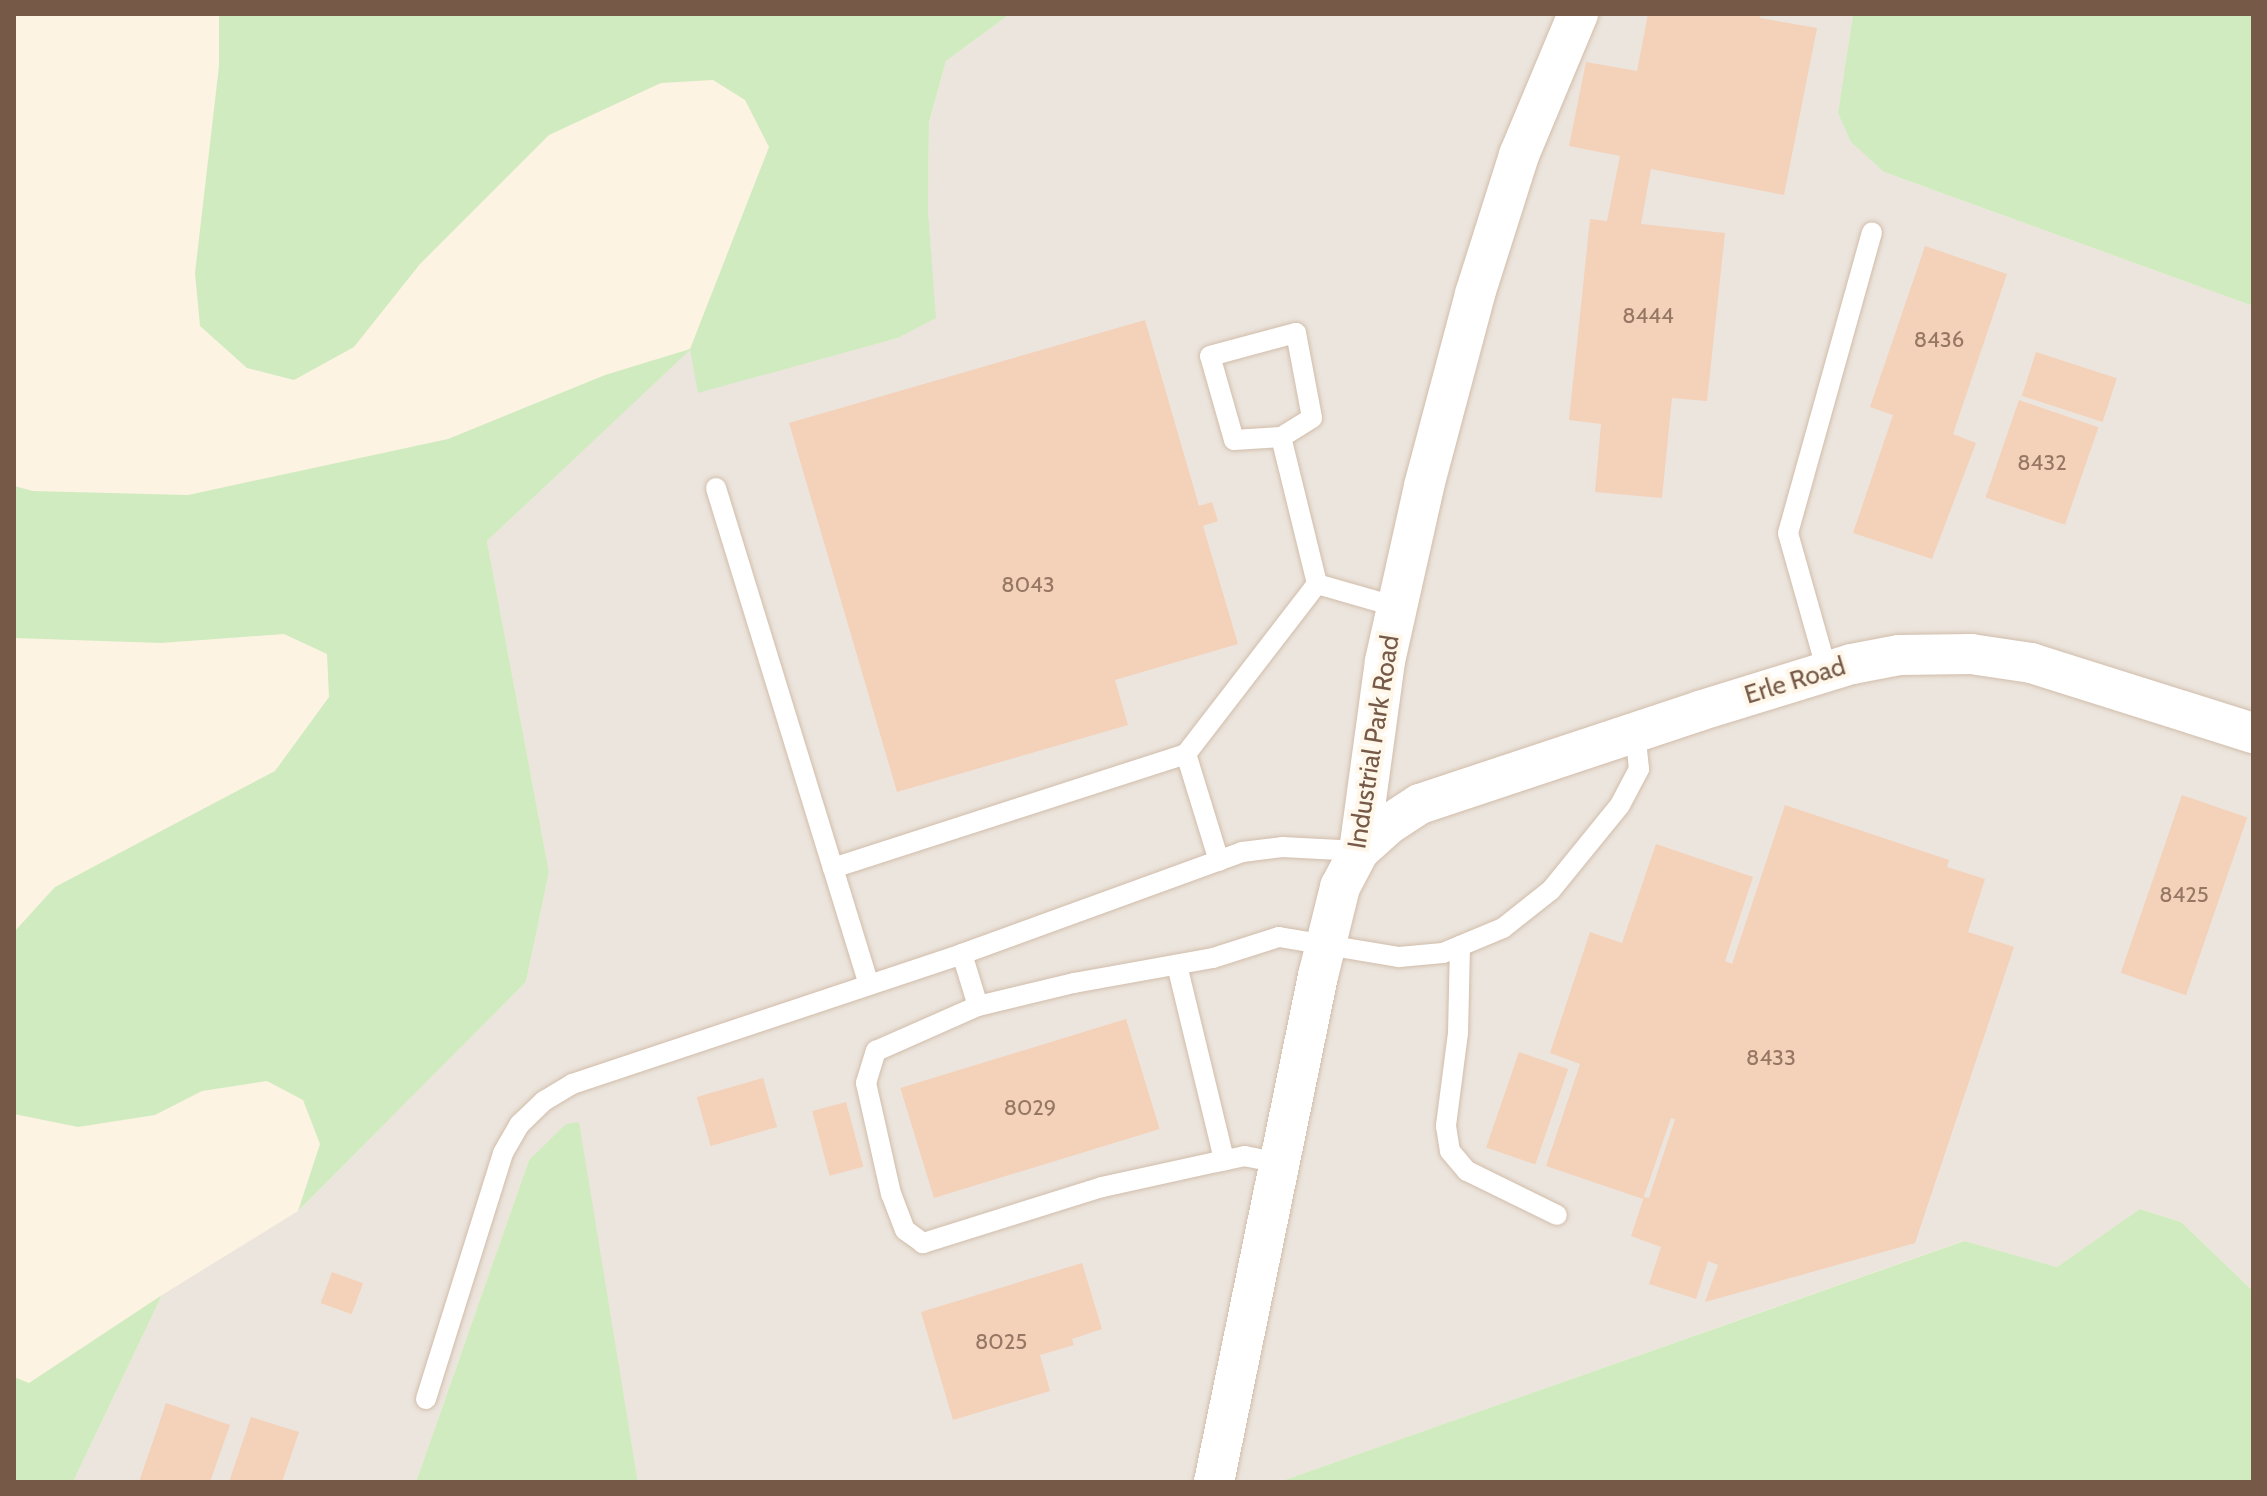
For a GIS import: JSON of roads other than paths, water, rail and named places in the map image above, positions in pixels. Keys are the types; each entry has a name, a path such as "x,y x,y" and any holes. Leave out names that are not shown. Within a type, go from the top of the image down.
{"street":[{"name":"Industrial Park Road","path":"1214,1482 1326,945 1340,887 1359,851 1385,661 1424,486 1479,280 1519,155 1578,14"},
{"name":"Erle Road","path":"1359,851 1389,824 1420,804 1827,671 1899,655 1971,654 2031,663 2253,733"}],"lane":[{"path":"1827,671 1788,533 1872,233"},
{"path":"1296,333 1312,418 1281,437 1234,440 1210,356 1296,333"},
{"path":"1281,437 1317,584"},
{"path":"716,488 869,985"},
{"path":"1317,584 1397,607"},
{"path":"833,868 1186,754 1317,584"},
{"path":"1280,1163 1245,1156 1102,1187 923,1243 905,1230 891,1194 866,1083 876,1051 978,1006 1074,983 1213,958 1279,937 1399,957 1443,953 1503,928 1551,890 1620,805 1639,769 1635,732"},
{"path":"1186,754 1219,861"},
{"path":"426,1399 503,1153 520,1124 544,1101 572,1084 962,954 1242,852 1282,847 1359,851"},
{"path":"1460,946 1458,1033 1446,1126 1450,1151 1467,1171 1557,1215"},
{"path":"962,954 978,1006"},
{"path":"1177,965 1224,1160"}]}
